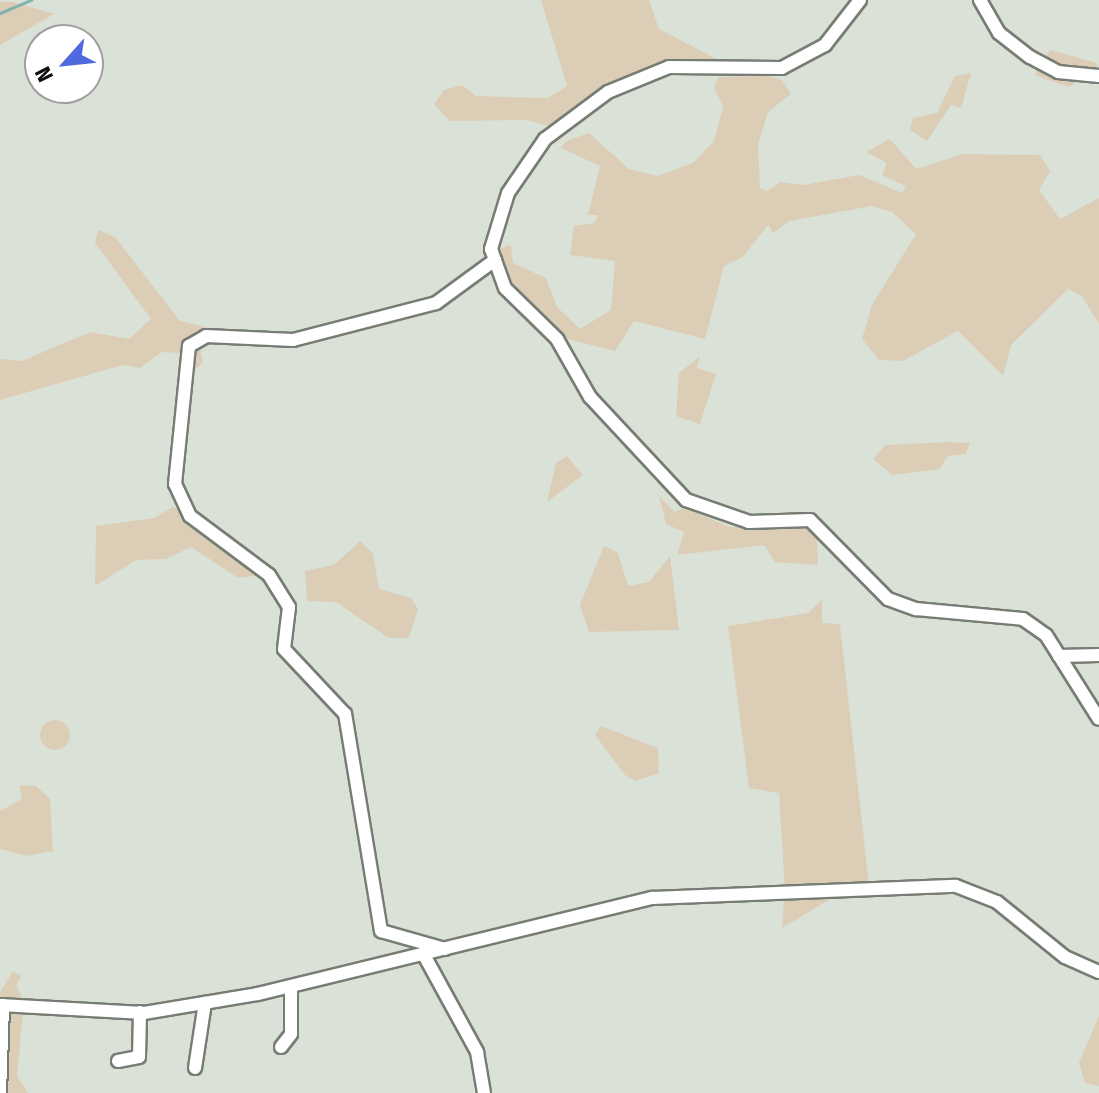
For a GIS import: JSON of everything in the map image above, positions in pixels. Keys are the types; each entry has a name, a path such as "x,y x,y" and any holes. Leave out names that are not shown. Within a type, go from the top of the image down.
{"street":[{"path":"860,0 825,45 782,68 669,67 608,92 545,139 508,193 491,249 505,288 557,339 590,397 686,500 749,522 810,520 888,599 916,609 1023,619 1059,656 1099,719"},
{"path":"980,0 984,16 1030,57 1058,72 1099,76"},
{"path":"445,949 381,931 345,714 284,649 289,607 269,575 190,516 175,484 189,346 206,336 293,340 436,303 495,260"},
{"path":"1059,656 1099,655"},
{"path":"0,1093 2,1005 140,1012 205,1003 424,955 652,898 956,886 997,902 1065,957 1099,972"},
{"path":"424,955 477,1052 484,1093"},
{"path":"281,1047 291,1034 291,986"},
{"path":"195,1068 205,1003"},
{"path":"118,1061 139,1057 140,1012"}],"shaded area":[{"path":"541,0 649,0 659,29 732,67 655,65 604,88 553,127 526,120 450,121 434,104 444,90 462,85 476,96 548,98 567,86"},
{"path":"0,2 13,2 54,14 37,24 24,24 24,31 0,45"},
{"path":"1051,50 1097,63 1096,70 1069,87 1036,75 1037,64"},
{"path":"971,73 961,108 951,105 927,141 910,130 913,118 937,113 955,76"},
{"path":"767,76 782,80 791,94 768,112 758,145 760,188 767,191 780,182 803,185 859,175 902,193 906,186 882,175 887,163 866,152 890,139 916,169 963,154 1040,155 1050,171 1039,190 1060,219 1099,198 1099,324 1082,296 1068,289 1011,345 1003,376 958,331 903,361 879,360 862,339 872,305 916,234 892,212 872,206 789,221 773,233 768,225 743,257 724,266 705,339 634,321 615,351 563,338 510,286 496,250 511,245 513,263 546,278 557,307 580,329 611,310 615,261 570,255 574,226 594,223 598,215 588,215 600,166 561,148 566,141 589,133 629,169 658,176 693,163 714,141 723,107 714,87 718,77"},
{"path":"98,230 115,237 180,321 207,327 199,343 203,363 195,370 179,353 162,352 140,368 123,365 0,400 0,359 22,361 90,332 129,339 151,319 95,243"},
{"path":"700,356 697,368 716,374 700,424 676,416 679,373"},
{"path":"970,443 966,454 948,456 939,469 893,475 873,459 885,445"},
{"path":"567,456 583,475 547,502 556,463"},
{"path":"659,496 675,512 684,508 730,527 809,526 817,531 818,565 775,562 764,545 677,555 684,532 666,524"},
{"path":"173,507 230,534 254,555 262,575 238,578 191,547 166,559 136,560 95,586 96,526 154,518"},
{"path":"360,541 373,553 379,589 411,598 418,609 409,638 389,638 336,602 307,601 305,571 334,565"},
{"path":"604,546 618,553 628,586 649,582 670,556 679,630 589,632 580,605"},
{"path":"822,599 822,623 840,624 869,885 785,890 779,793 749,788 728,626 808,613"},
{"path":"55,720 66,724 70,735 66,746 55,750 44,746 40,735 44,724"},
{"path":"601,726 658,748 659,773 635,781 625,775 595,735"},
{"path":"19,785 36,786 50,799 53,851 27,856 0,849 0,811 22,799"},
{"path":"834,897 782,928 784,898"},
{"path":"13,971 21,976 16,985 24,1001 17,1076 28,1093 0,1093 0,992"},
{"path":"1099,1016 1099,1086 1085,1083 1079,1062"}],"waterway":[{"path":"0,13 31,0"}]}
